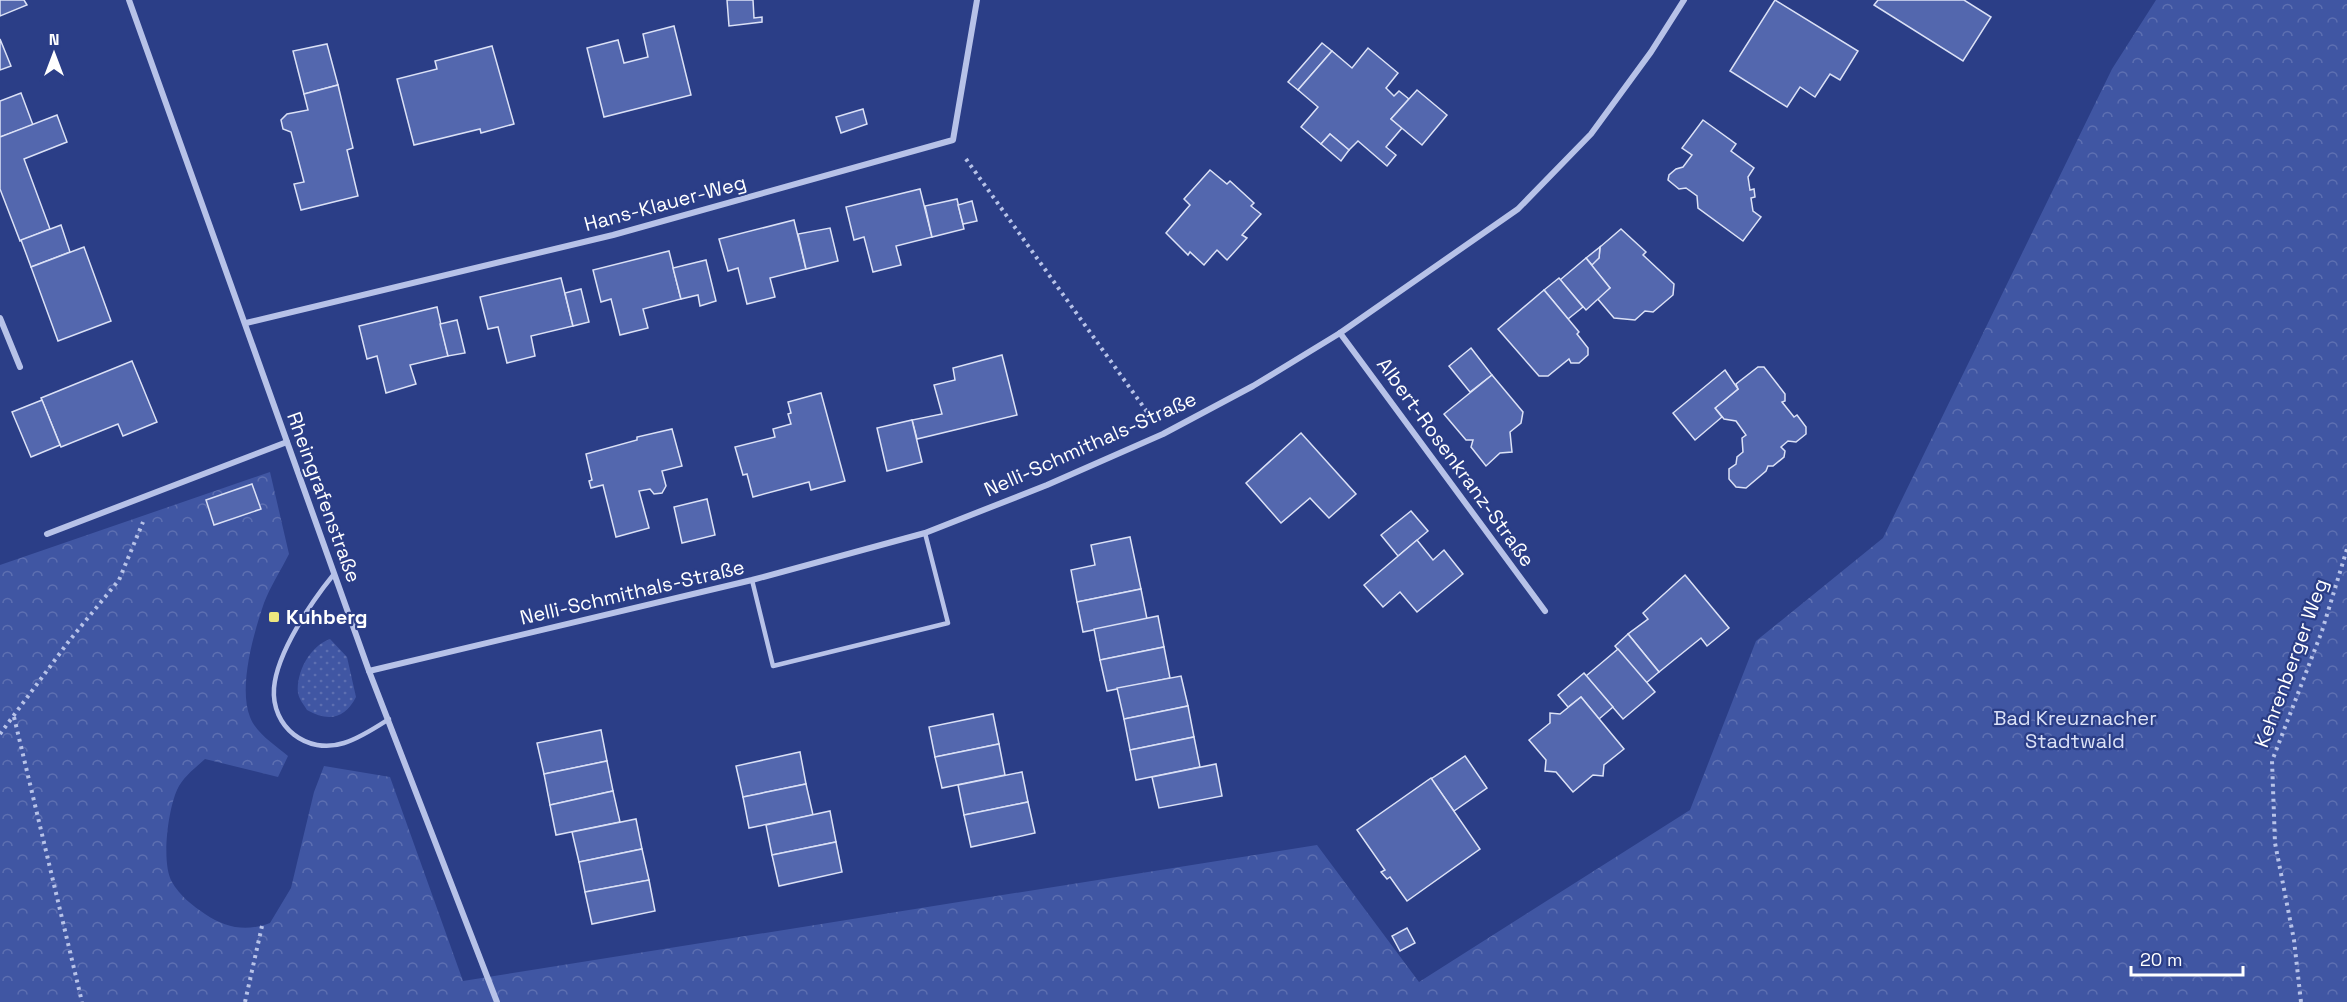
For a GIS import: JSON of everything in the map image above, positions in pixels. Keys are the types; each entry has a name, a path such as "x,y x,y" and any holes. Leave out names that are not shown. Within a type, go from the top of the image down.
{"street":[{"name":"Rheingrafenstraße","path":"129,0 369,671 497,1002"},
{"path":"952,140 977,0"},
{"name":"Nelli-Schmithals-Straße","path":"369,671 752,580 925,533 1047,485 1163,434 1253,386 1340,333 1518,209 1603,119 1652,52 1684,0"},
{"name":"Hans-Klauer-Weg","path":"246,323 613,235 952,140"},
{"path":"0,318 20,367"},
{"name":"Albert-Rosenkranz-Straße","path":"1340,333 1545,611"},
{"path":"46,534 287,442"}],"lane":[{"path":"752,580 773,666 948,623 925,533"},
{"path":"334,574 315,597 299,622 282,662 274,687 278,712 290,733 301,740 329,746 344,743 389,719"}],"path":[{"path":"952,140 1163,434"},
{"path":"0,734 69,641 119,580 152,494"},
{"name":"Kehrenberger Weg","path":"2301,1002 2294,940 2275,843 2272,761 2322,631 2347,549"},
{"path":"14,717 82,1002"},
{"path":"245,1002 262,926"}],"green space":[{"name":"Bad Kreuznacher Stadtwald","path":"2156,0 2347,0 2347,1002 0,1002 0,565 270,472 289,554 269,591 260,615 249,660 246,691 247,705 253,723 266,738 288,756 278,777 205,759 179,785 171,810 167,836 167,862 175,887 196,907 221,923 244,928 270,923 291,888 314,792 324,766 390,777 463,981 1317,845 1419,982 1690,810 1756,641 1883,538 2112,69"},
{"path":"330,639 347,657 356,697 347,710 329,717 307,710 300,700 298,685 306,661 316,647"}],"building":[{"path":"0,0 24,0 27,5 0,16"},
{"path":"727,0 753,0 754,18 762,17 762,22 729,26"},
{"path":"1775,0 1858,51 1840,80 1830,74 1815,97 1800,87 1787,107 1730,71"},
{"path":"1878,0 1964,0 1991,17 1963,61 1874,5"},
{"path":"674,26 691,95 604,117 587,48 618,40 624,63 648,57 643,34"},
{"path":"0,39 11,66 0,70"},
{"path":"1322,43 1332,51 1298,90 1288,82"},
{"path":"327,44 338,85 304,94 293,51"},
{"path":"492,46 514,124 481,133 480,129 414,145 397,79 437,69 435,61"},
{"path":"1368,48 1398,73 1386,88 1394,96 1399,91 1409,99 1391,119 1402,128 1386,147 1396,155 1387,166 1358,141 1349,150 1330,134 1321,144 1301,127 1318,107 1298,90 1332,51 1352,68"},
{"path":"338,85 353,148 347,150 358,196 301,210 294,184 304,182 291,132 283,129 281,120 287,114 308,110 304,94"},
{"path":"1417,90 1447,115 1422,145 1391,119"},
{"path":"21,93 33,125 0,137 0,101"},
{"path":"863,109 867,124 841,133 836,117"},
{"path":"57,115 67,142 24,159 50,229 20,241 0,189 0,137"},
{"path":"1703,120 1736,144 1731,151 1754,168 1748,177 1750,190 1754,189 1755,197 1751,198 1753,211 1761,217 1743,241 1698,208 1697,196 1686,188 1679,189 1668,180 1669,175 1683,167 1692,155 1682,148"},
{"path":"1330,134 1349,150 1341,161 1321,144"},
{"path":"1210,170 1227,184 1230,181 1254,203 1251,206 1261,214 1242,235 1247,238 1227,260 1217,250 1204,265 1190,252 1188,255 1166,233 1190,205 1184,199"},
{"path":"920,189 932,237 896,246 901,265 873,272 864,237 854,240 846,207"},
{"path":"957,199 964,229 932,237 925,206"},
{"path":"972,201 977,221 963,224 958,205"},
{"path":"794,220 806,269 770,278 775,297 747,304 738,268 728,271 719,239"},
{"path":"61,225 70,252 31,267 21,240"},
{"path":"830,228 838,261 806,269 798,234"},
{"path":"1621,229 1646,252 1643,255 1674,284 1673,295 1653,312 1645,311 1635,320 1614,318 1597,298 1610,288 1591,265 1599,258 1600,247"},
{"path":"84,247 111,321 58,341 31,267"},
{"path":"1600,247 1599,258 1592,265 1586,258"},
{"path":"669,251 681,299 643,309 648,328 620,335 611,299 601,302 593,270"},
{"path":"1586,258 1610,288 1586,310 1560,280"},
{"path":"706,260 716,301 700,306 698,295 681,299 673,268"},
{"path":"561,278 573,326 531,336 535,356 507,363 498,327 488,329 480,297"},
{"path":"1559,278 1583,307 1568,319 1544,290"},
{"path":"581,289 589,322 573,326 565,293"},
{"path":"1544,290 1579,332 1577,334 1588,348 1588,355 1579,363 1571,363 1569,359 1548,376 1539,376 1498,329"},
{"path":"437,307 448,356 410,365 416,384 386,393 377,356 367,359 359,326"},
{"path":"457,320 465,353 448,356 440,324"},
{"path":"1471,348 1492,375 1470,392 1449,366"},
{"path":"1002,355 1017,415 917,439 912,420 942,414 934,385 955,380 953,368"},
{"path":"132,361 157,422 123,436 118,424 61,447 41,398"},
{"path":"1758,367 1764,367 1785,394 1785,401 1782,402 1794,417 1797,415 1806,427 1806,434 1796,442 1788,441 1781,447 1785,451 1784,457 1773,466 1768,466 1766,471 1746,488 1736,487 1729,479 1729,469 1736,464 1737,457 1743,452 1742,438 1746,435 1736,421 1724,419 1715,408 1738,389 1736,384"},
{"path":"1725,370 1738,389 1715,408 1722,417 1695,440 1673,413"},
{"path":"1492,375 1523,412 1521,423 1510,432 1512,452 1500,453 1486,466 1471,447 1473,440 1466,440 1444,414"},
{"path":"821,393 845,481 811,490 809,482 753,497 747,474 743,475 735,447 775,437 773,429 791,424 788,402"},
{"path":"42,400 60,445 31,457 12,412"},
{"path":"912,420 922,462 887,471 877,428"},
{"path":"672,429 682,466 662,471 666,486 662,493 654,494 650,489 639,491 649,528 616,537 603,485 591,488 589,481 592,480 586,454 637,440 637,437"},
{"path":"1301,433 1356,494 1329,518 1310,498 1281,523 1246,483"},
{"path":"252,484 261,509 214,525 206,500"},
{"path":"707,499 715,535 682,543 674,507"},
{"path":"1411,511 1428,531 1398,556 1381,535"},
{"path":"1130,537 1141,589 1077,602 1071,570 1095,565 1091,545"},
{"path":"1417,540 1433,560 1444,550 1463,574 1417,612 1400,592 1383,607 1364,585"},
{"path":"1685,575 1729,628 1707,646 1701,638 1659,672 1628,634 1648,619 1643,613"},
{"path":"1141,589 1147,619 1083,632 1077,602"},
{"path":"1158,616 1164,647 1100,660 1094,629"},
{"path":"1628,634 1659,672 1646,683 1615,646"},
{"path":"1164,647 1170,678 1107,691 1100,660"},
{"path":"1618,649 1655,692 1623,719 1586,676"},
{"path":"1584,673 1613,707 1599,719 1581,697 1568,707 1558,695"},
{"path":"1181,676 1188,706 1124,719 1117,688"},
{"path":"1581,697 1624,749 1604,765 1603,776 1593,775 1573,792 1556,772 1545,771 1546,760 1529,740 1550,723 1550,713 1560,714"},
{"path":"1188,706 1194,737 1130,750 1124,719"},
{"path":"993,714 999,744 935,757 929,727"},
{"path":"601,730 607,761 544,774 537,743"},
{"path":"1194,737 1200,767 1136,780 1130,750"},
{"path":"999,744 1005,775 942,788 935,757"},
{"path":"800,752 806,784 743,797 736,766"},
{"path":"1465,756 1487,788 1454,811 1431,779"},
{"path":"607,761 613,791 550,805 544,774"},
{"path":"1216,764 1222,796 1159,808 1152,777"},
{"path":"1022,772 1028,802 964,815 958,785"},
{"path":"1431,778 1480,849 1407,901 1390,877 1387,879 1381,872 1385,870 1357,830"},
{"path":"806,784 813,815 749,828 743,797"},
{"path":"613,791 620,822 556,835 550,805"},
{"path":"1028,802 1035,833 971,847 964,815"},
{"path":"830,811 836,842 772,855 766,825"},
{"path":"636,819 642,849 579,862 572,832"},
{"path":"836,842 842,872 779,886 772,855"},
{"path":"642,849 649,880 585,892 579,862"},
{"path":"649,880 655,911 592,924 585,892"},
{"path":"1407,928 1415,943 1400,951 1392,936"}],"place":[{"name":"Kuhberg","path":"274,617"}]}
